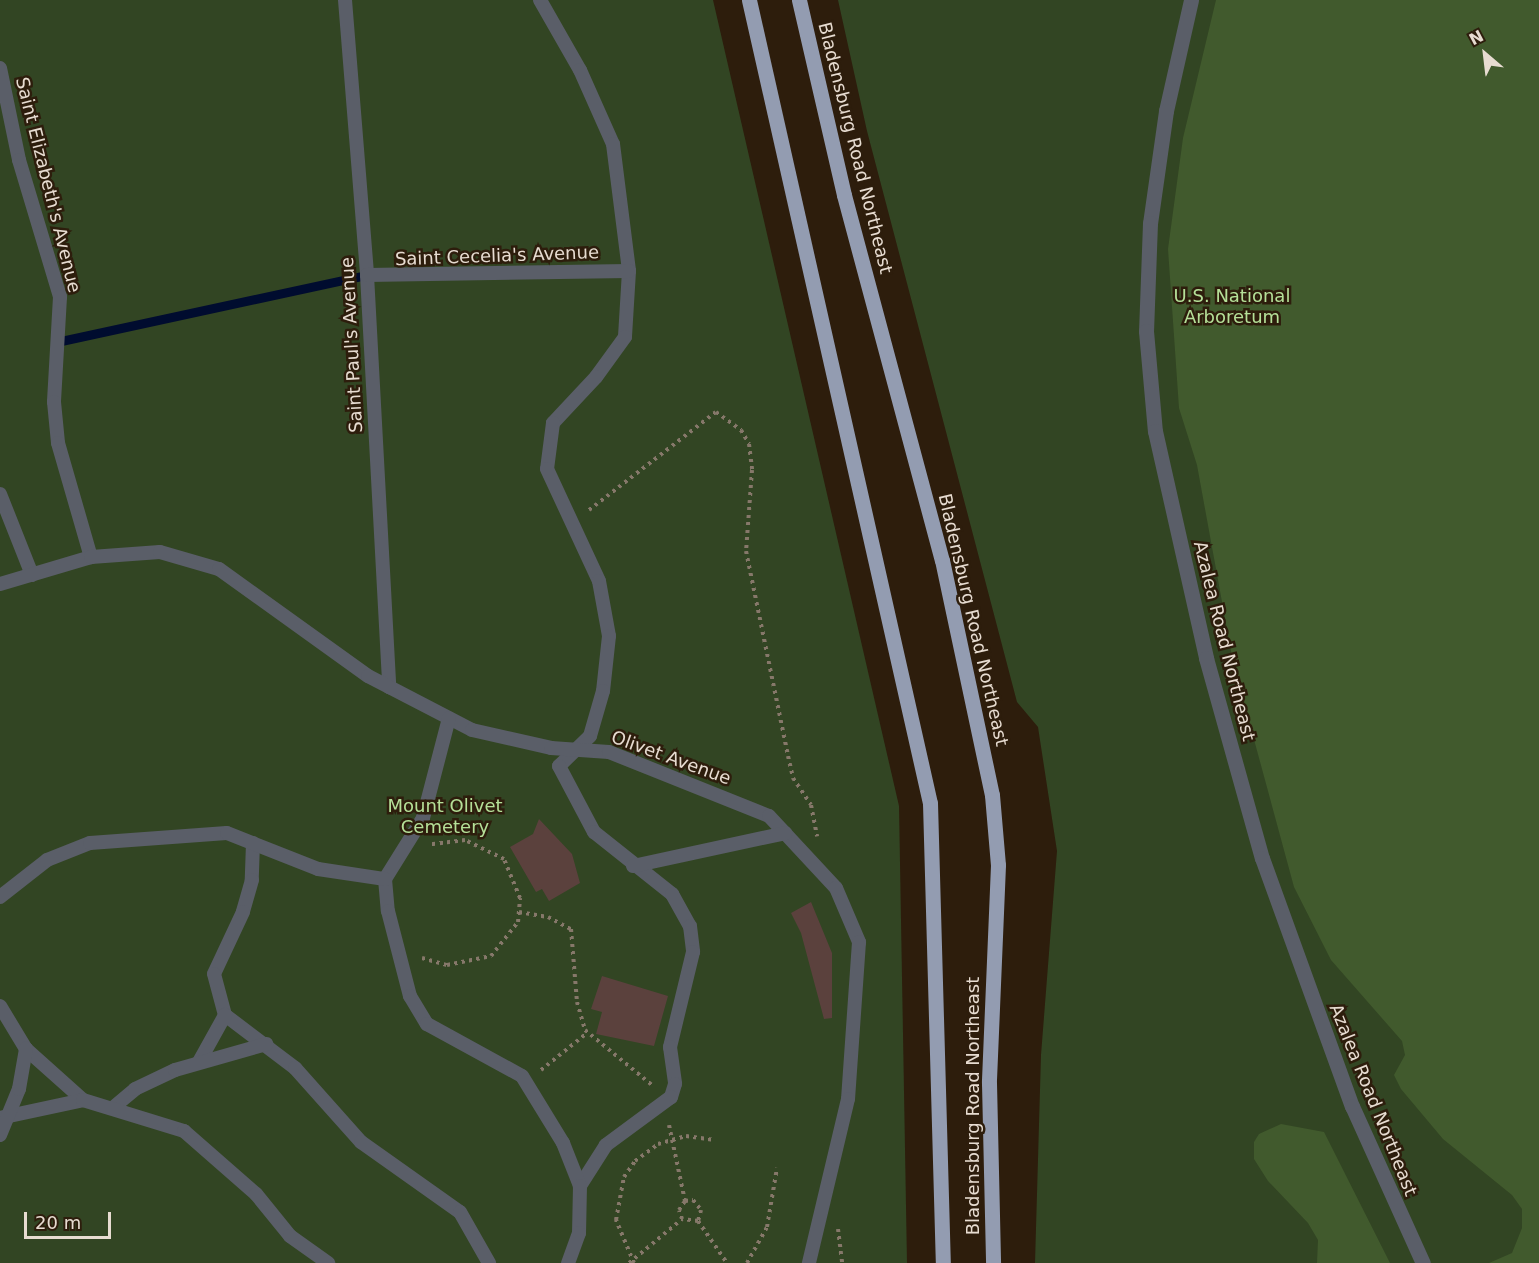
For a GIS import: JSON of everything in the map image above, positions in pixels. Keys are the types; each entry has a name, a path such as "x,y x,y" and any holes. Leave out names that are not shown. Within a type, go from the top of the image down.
{"main road":[{"name":"Bladensburg Road Northeast","path":"749,0 930,803 943,1263"},
{"name":"Bladensburg Road Northeast","path":"799,0 844,195 942,560 992,795 998,865 989,1083 993,1263"}],"street":[{"name":"Azalea Road Northeast","path":"1191,0 1166,111 1150,223 1146,321 1155,431 1209,668 1262,858 1339,1075 1423,1263"}],"lane":[{"name":"Saint Paul's Avenue","path":"345,0 367,275 389,687"},
{"path":"540,0 580,70 613,144 629,271 625,337 596,377 553,423 547,469 574,522 599,581 609,636 600,702 590,736 559,766 576,806 594,832 633,866 672,894 690,926 693,952 670,1047 675,1084 668,1100 606,1145 580,1186"},
{"name":"Saint Elizabeth's Avenue","path":"0,68 19,160 60,297 54,402 58,443 91,557"},
{"name":"Saint Cecelia's Avenue","path":"367,275 629,271"},
{"path":"0,495 10,510 32,575"},
{"name":"Olivet Avenue","path":"0,584 91,557 160,552 219,569 286,620 389,687 472,730 575,749 609,752 708,789 769,816 836,888 859,942 856,1025 848,1100 809,1263"},
{"path":"448,718 423,818 385,879 397,945 410,996 427,1024 527,1082 563,1143 580,1186 579,1233 568,1263"},
{"path":"0,897 47,860 90,843 227,833 334,874 385,879"},
{"path":"633,866 785,833"},
{"path":"253,843 252,880 243,912 214,974 225,1015 295,1068 361,1142 460,1212 489,1263"},
{"path":"0,1006 26,1050 83,1100"},
{"path":"199,1062 225,1015"},
{"path":"115,1106 135,1089 199,1062 266,1044"},
{"path":"0,1135 26,1050"},
{"path":"5,1118 83,1100 115,1106 184,1131 256,1194 290,1236 328,1263"}],"path":[{"path":"574,522 716,412 741,430 752,470 746,551 793,778 811,805 825,876"},
{"path":"397,945 432,962 470,964 491,956 504,942 519,912 520,898 504,859 477,844 454,841 401,853"},
{"path":"519,912 548,917 571,929 577,1002 587,1033 668,1100 672,1139 685,1201 680,1210 682,1219"},
{"path":"527,1082 587,1033"},
{"path":"698,1221 682,1219 632,1262 616,1220 624,1177 648,1150 672,1139 713,1140"},
{"path":"747,1263 767,1227 777,1167"},
{"path":"685,1201 699,1204 698,1221 727,1263"}],"green space":[{"name":"Mount Olivet Cemetery","path":"0,0 713,0 899,806 907,1263 0,1263"},
{"name":"U.S. National Arboretum","path":"838,0 1539,0 1539,1263 1035,1263 1041,1055 1057,851 1038,727 1017,702 867,131"},
{"path":"1216,0 1539,0 1539,1263 1489,1263 1512,1253 1522,1228 1522,1209 1512,1195 1443,1139 1401,1089 1394,1075 1405,1055 1402,1041 1331,960 1294,887 1233,662 1197,465 1179,408 1168,249 1183,138"},
{"path":"1281,1124 1324,1132 1390,1263 1317,1263 1318,1240 1308,1223 1268,1181 1254,1159 1254,1142 1259,1134"}],"building":[{"path":"539,819 572,854 580,883 549,901 542,889 536,892 510,847 533,834"},
{"path":"811,902 832,953 832,1018 824,1019 801,933 791,913"},
{"path":"602,976 668,996 654,1046 596,1034 602,1012 591,1009"}],"waterway":[{"path":"61,341 367,275"}]}
